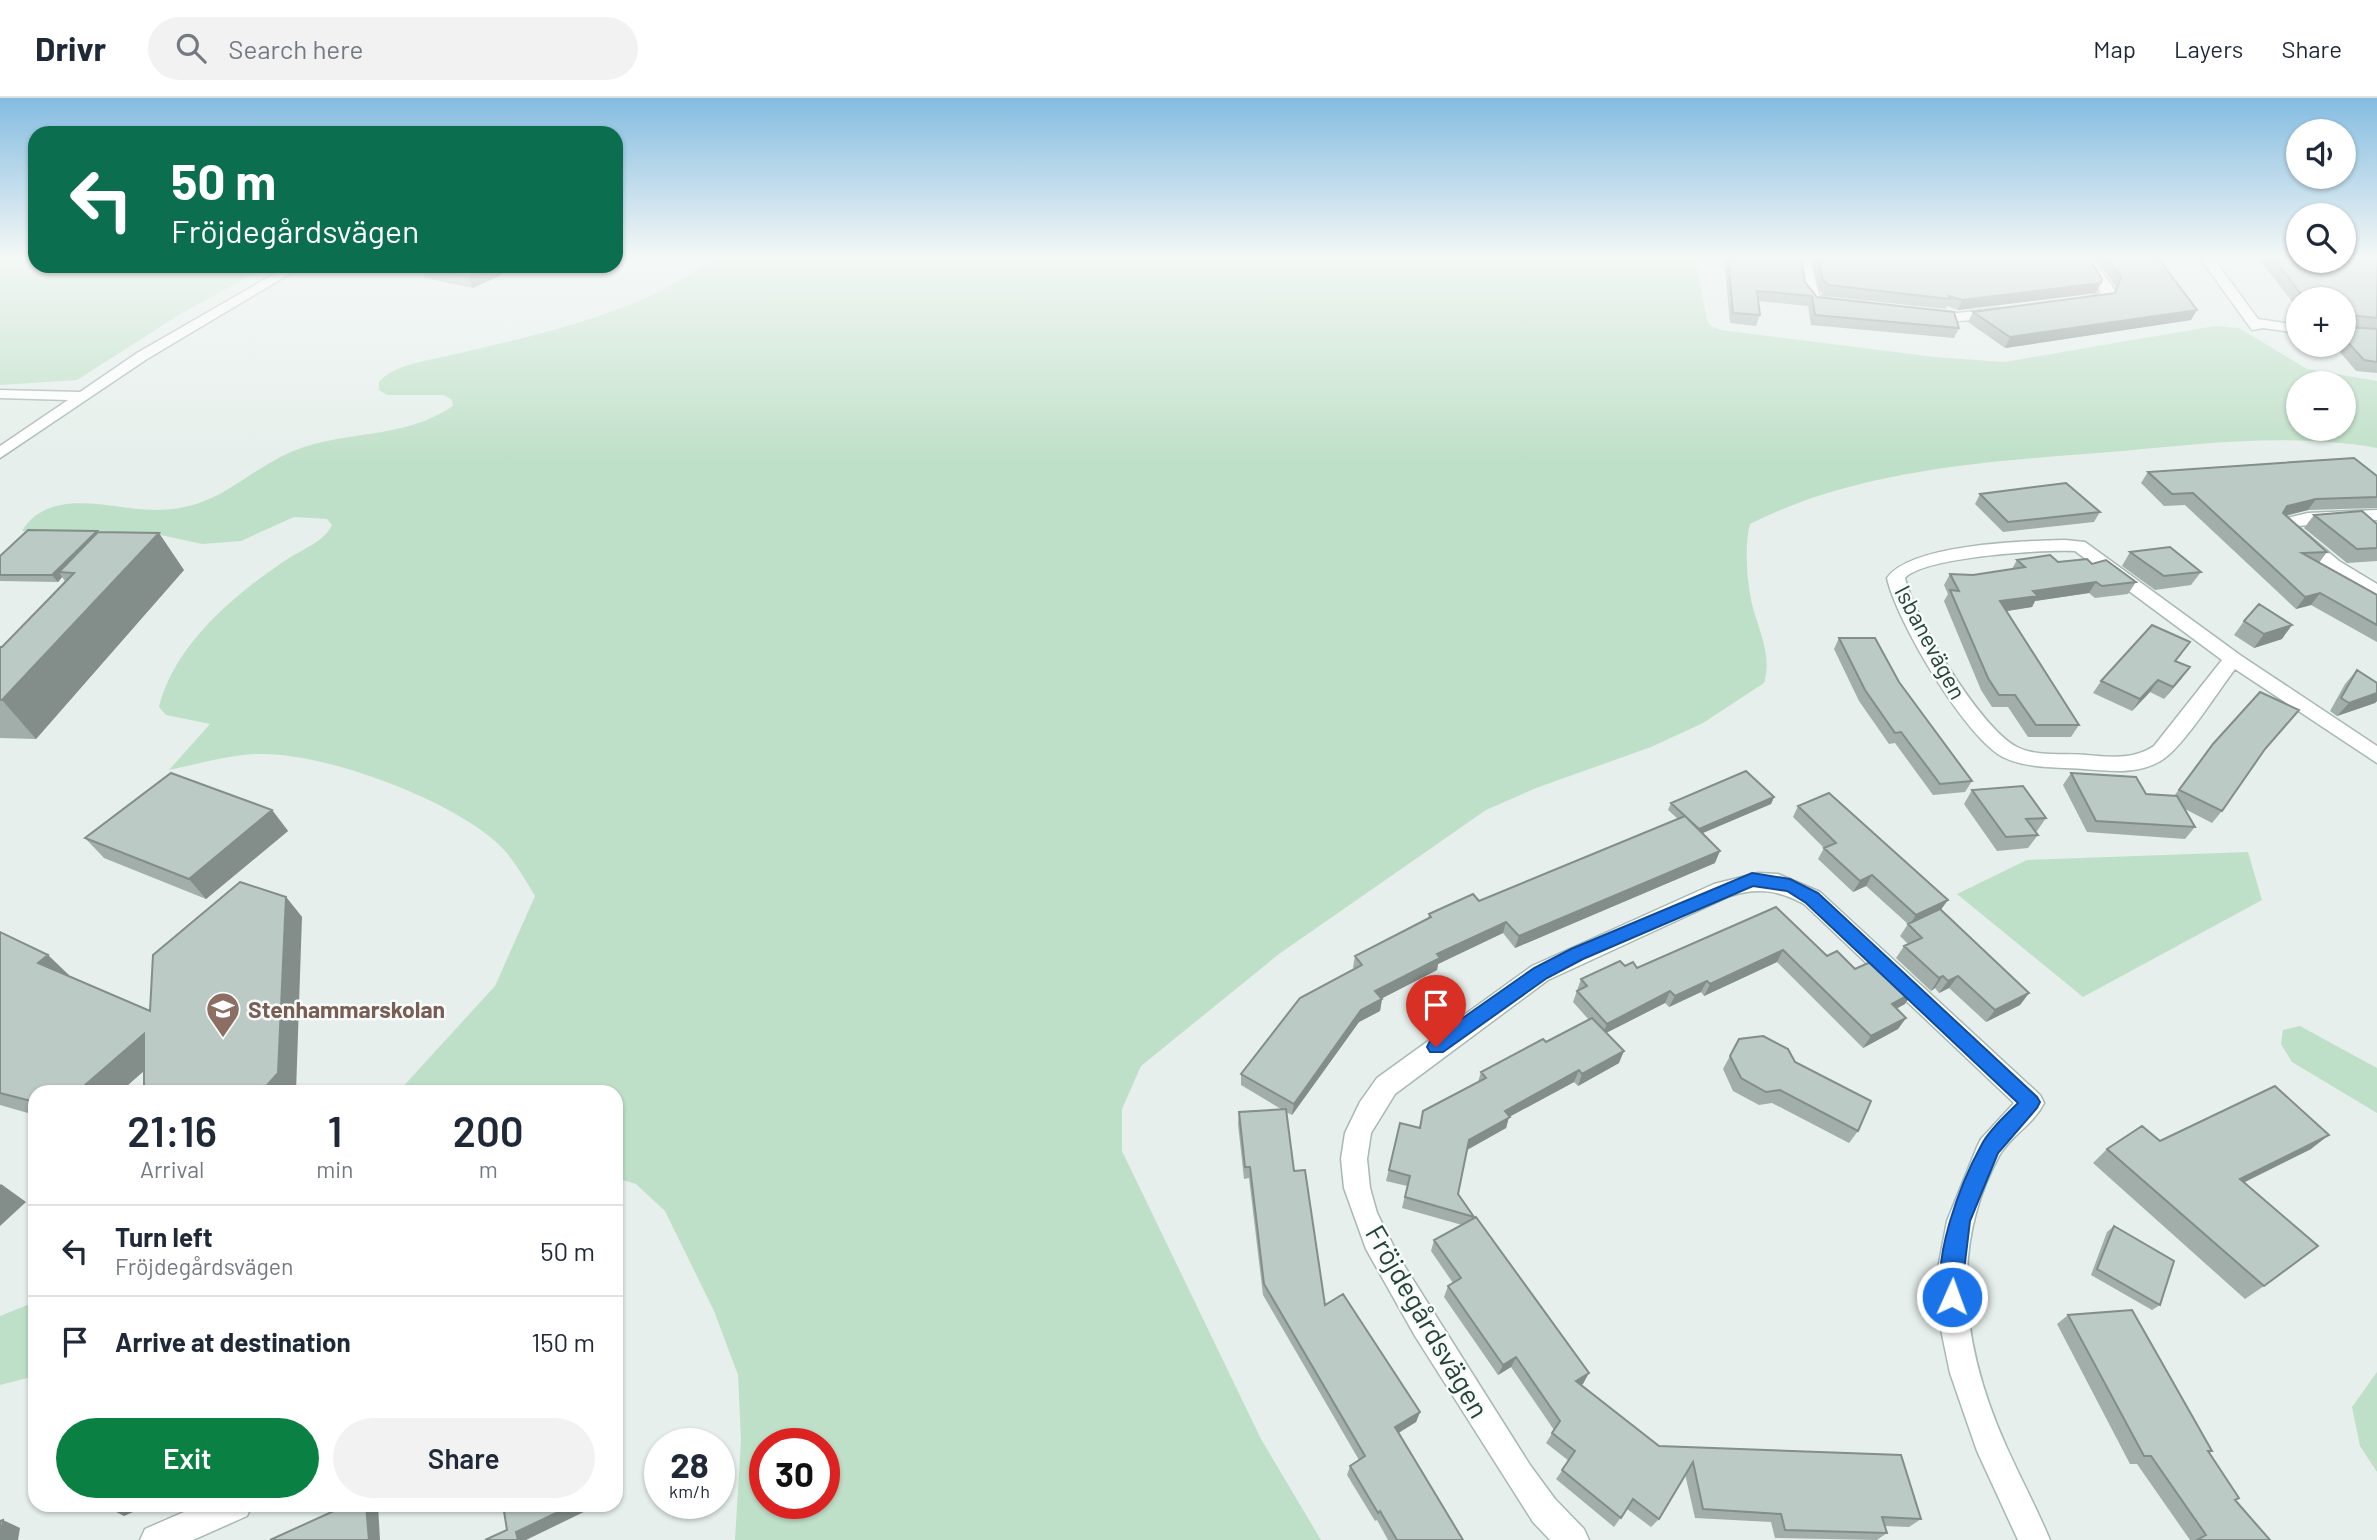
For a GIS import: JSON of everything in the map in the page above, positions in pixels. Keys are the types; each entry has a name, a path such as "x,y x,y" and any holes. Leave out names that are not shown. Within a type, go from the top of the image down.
{"street":[{"path":"0,453 82,396 193,325"},
{"path":"2260,325 2286,328"},
{"path":"0,394 82,396"},
{"path":"2377,516 2308,518 2285,524 2333,565 2377,592"},
{"name":"Isbanevägen","path":"2233,659 2161,751 2150,760 2116,764 2031,758 2011,753 1989,740 1960,700 1898,587 1896,578 1902,570 1933,561 2055,543 2080,546 2233,659 2377,756"},
{"name":"Fröjdegårdsvägen","path":"1573,1540 1562,1531 1527,1486 1417,1312 1373,1235 1357,1190 1354,1157 1357,1135 1365,1110 1386,1086 1540,973 1710,895 1752,880 1790,886 1812,898 2031,1102 1990,1147 1960,1221 1951,1274 1953,1320 1965,1373 1992,1451 2034,1540"},
{"path":"156,1540 220,1512"}],"green space":[{"path":"0,325 163,325 77,380 0,385"},
{"path":"569,325 1711,325 1721,330 1934,357 2004,362 2215,326 2239,328 2307,369 2319,371 2286,371 2286,440 2186,445 1980,463 1932,470 1838,490 1793,505 1750,524 1747,543 1748,577 1753,608 1766,654 1764,683 1703,723 1651,747 1536,788 1486,810 1279,954 1141,1066 1122,1109 1122,1151 1261,1439 1321,1540 735,1540 741,1440 738,1375 714,1311 665,1211 636,1184 623,1180 623,1085 404,1085 495,986 535,896 514,862 486,834 459,816 390,784 318,761 285,755 258,754 169,770 210,724 166,715 159,707 178,663 192,642 227,605 286,560 318,541 332,525 327,519 294,517 241,541 202,544 147,532 22,531 34,517 49,508 66,504 84,503 156,510 196,504 228,489 291,452 332,440 413,425 453,406 452,400 444,395 387,395 379,390 379,382 385,376 410,364"},
{"path":"2356,377 2377,381 2377,448 2314,441 2356,441"},
{"path":"2248,852 2262,900 2083,997 1957,894 2027,860"},
{"path":"2300,1026 2377,1068 2377,1113 2292,1062 2281,1044 2283,1030"},
{"path":"28,1305 28,1378 0,1385 0,1316"},
{"path":"2377,1372 2377,1472 2360,1446 2352,1407"}],"building":[{"path":"1929,325 1958,325 1959,328"},
{"path":"1993,325 2091,325 2010,337"},
{"path":"2356,328 2377,329 2377,362 2364,360 2356,351"},
{"path":"2354,458 2377,476 2377,497 2316,499 2287,506 2283,513 2327,552 2302,553 2377,595 2377,625 2320,593 2305,597 2193,493 2172,494 2148,472"},
{"path":"2066,483 2100,512 2008,522 1980,494"},
{"path":"2362,511 2377,524 2377,548 2357,549 2314,515"},
{"path":"28,530 97,531 52,575 0,575 0,556"},
{"path":"98,532 159,533 0,700 0,647 74,573 59,572"},
{"path":"2170,547 2201,572 2164,576 2130,552"},
{"path":"2050,555 2058,562 2087,559 2092,564 2106,560 2136,582 2102,586 2096,582 2033,591 2038,596 2000,601 2079,725 2036,725 2015,695 1999,695 1988,678 1950,590 1959,591 1950,574 1973,575 2025,567 2017,560"},
{"path":"2259,604 2292,625 2264,634 2244,621"},
{"path":"2152,625 2190,642 2175,661 2190,667 2173,687 2158,680 2140,699 2101,681"},
{"path":"1839,638 1875,638 1899,682 1972,781 1940,784 1901,732 1895,733 1865,690"},
{"path":"2357,670 2377,683 2377,693 2349,703 2341,698"},
{"path":"2260,692 2299,710 2265,749 2222,811 2179,790 2213,744"},
{"path":"1746,771 1774,797 1699,829 1671,803"},
{"path":"171,773 272,810 189,879 85,838"},
{"path":"2071,773 2136,777 2146,794 2177,796 2195,827 2096,821"},
{"path":"2023,786 2046,818 2026,819 2038,835 2006,837 1972,790"},
{"path":"1829,793 1948,900 1916,915 1872,875 1860,881 1824,848 1836,843 1798,806"},
{"path":"1685,816 1720,851 1519,936 1506,922 1437,954 1440,958 1375,991 1382,999 1361,1010 1294,1104 1241,1074 1300,998 1362,965 1355,956 1431,917 1429,914 1473,894 1479,901"},
{"path":"240,882 286,897 278,1073 267,1085 144,1085 144,1034 85,1085 28,1085 28,1100 0,1093 0,932 48,955 38,963 150,1011 153,955"},
{"path":"1776,907 1827,956 1837,951 1855,969 1877,959 1913,992 1892,1004 1906,1018 1871,1036 1783,950 1710,984 1707,981 1675,996 1670,991 1607,1024 1577,991 1587,986 1581,979 1620,961 1625,966 1633,962 1637,968"},
{"path":"1940,909 2029,993 1995,1010 1958,976 1948,981 1943,976 1939,978 1904,946 1922,938 1908,924"},
{"path":"1592,1018 1624,1051 1582,1074 1579,1070 1505,1111 1510,1117 1469,1140 1458,1194 1474,1217 1405,1197 1410,1176 1389,1170 1400,1123 1420,1128 1423,1111 1486,1078 1481,1072 1543,1039 1546,1042"},
{"path":"1763,1036 1788,1049 1795,1062 1871,1101 1858,1131 1780,1090 1766,1092 1741,1078 1730,1056 1739,1039"},
{"path":"2275,1086 2329,1135 2240,1179 2318,1246 2264,1286 2107,1149 2142,1126 2160,1141"},
{"path":"1286,1109 1294,1171 1305,1170 1325,1305 1343,1294 1420,1412 1395,1427 1463,1540 1397,1540 1350,1466 1365,1456 1264,1284 1250,1167 1245,1167 1239,1112"},
{"path":"1476,1217 1589,1373 1576,1381 1659,1446 1901,1455 1921,1519 1882,1517 1887,1533 1785,1530 1781,1514 1703,1509 1693,1462 1659,1519 1633,1499 1621,1518 1562,1470 1575,1451 1552,1433 1560,1421 1516,1357 1503,1365 1448,1286 1461,1278 1434,1240"},
{"path":"2114,1226 2174,1261 2160,1305 2097,1269"},
{"path":"2132,1310 2212,1451 2208,1451 2239,1498 2235,1500 2270,1540 2197,1540 2206,1535 2151,1456 2144,1456 2068,1315"},
{"path":"332,1512 367,1512 369,1540 270,1540"},
{"path":"504,1512 558,1512 516,1532 518,1540 485,1540 507,1530"}],"place":[{"name":"Stenhammarskolan","path":"223,1039"}],"route":[{"path":"1436,1047 1540,973 1577,954 1722,890 1752,880 1769,880 1790,886 1812,898 2031,1102 1990,1147 1968,1199 1960,1221 1951,1274 1952,1297"}]}
